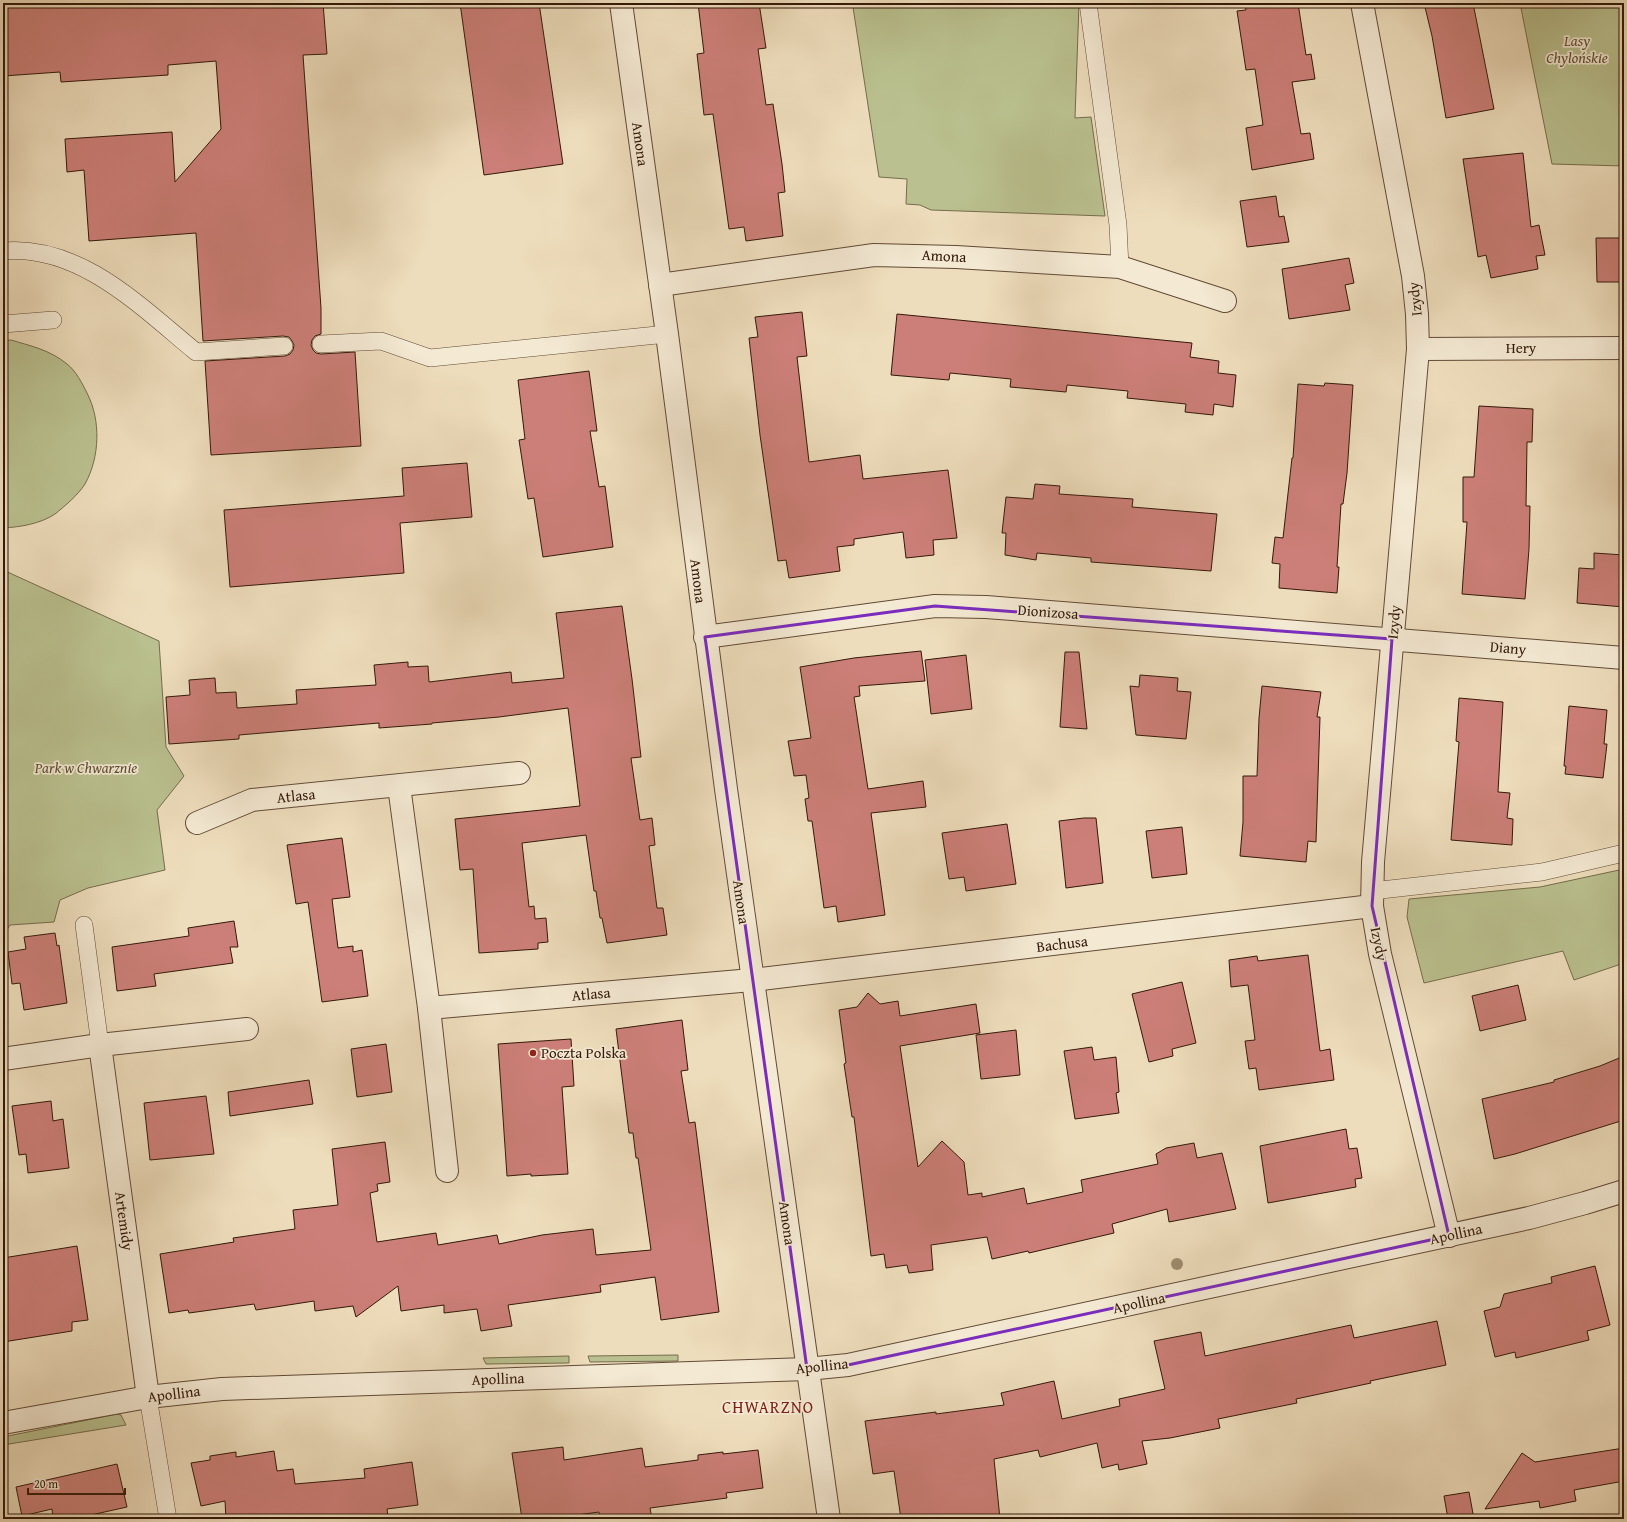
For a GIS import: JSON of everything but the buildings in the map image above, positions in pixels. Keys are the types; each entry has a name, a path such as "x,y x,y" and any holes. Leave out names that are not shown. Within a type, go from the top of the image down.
{"street":[{"name":"Amona","path":"621,3 667,334 705,637 752,980 829,1519"},
{"name":"Izydy","path":"1362,3 1413,276 1417,314 1418,349 1373,862 1372,899 1380,954 1449,1236"},
{"name":"Amona","path":"660,285 874,255 956,257 1120,267 1225,301"},
{"name":"Hery","path":"1418,349 1624,348"},
{"name":"Dionizosa","path":"705,637 935,606 986,607 1392,639"},
{"name":"Diany","path":"1392,639 1624,658"},
{"name":"Atlasa","path":"197,822 252,800 519,774"},
{"path":"399,786 429,1008 447,1171"},
{"name":"Bachusa","path":"752,980 1372,899"},
{"name":"Atlasa","path":"429,1008 752,980"},
{"path":"3,1059 100,1045 247,1029"},
{"name":"Artemidy","path":"100,1045 148,1397"},
{"name":"Apollina","path":"3,1423 148,1397 222,1389 807,1369 848,1365 1449,1236 1529,1218 1624,1191"}],"lane":[{"path":"1088,3 1118,224 1120,267"},
{"path":"3,251 44,253 78,265 121,290 196,352 284,346"},
{"path":"3,324 53,320"},
{"path":"321,344 381,340 430,358 667,334"},
{"path":"1372,899 1542,872 1624,853"},
{"path":"84,925 100,1045"},
{"path":"148,1397 168,1519"}],"highlighted area":[{"path":"935,606 1392,639 1372,906 1449,1236 848,1365 807,1369 705,637"}],"green space":[{"path":"873,3 1079,3 1075,118 1091,117 1105,216 931,210 920,205 906,204 907,179 879,177 853,7"},
{"name":"Lasy Chylońskie","path":"1520,3 1624,3 1624,166 1552,164"},
{"path":"11,340 54,355 73,370 83,385 92,404 95,415 97,438 94,462 90,473 85,484 71,500 55,514 36,523 3,528 3,341"},
{"name":"Park w Chwarznie","path":"3,570 159,641 166,747 184,776 157,810 165,870 88,888 60,900 54,922 10,925 3,936"},
{"path":"1624,869 1624,963 1574,980 1563,951 1424,983 1407,917 1409,899 1540,887"},
{"path":"678,1355 678,1361 590,1362 588,1356"},
{"path":"569,1356 569,1363 486,1364 483,1358"},
{"path":"117,1414 121,1415 126,1425 3,1445 3,1437"}],"place":[{"name":"Poczta Polska","path":"533,1053"}],"district":[{"name":"CHWARZNO","path":"768,1407"}]}
